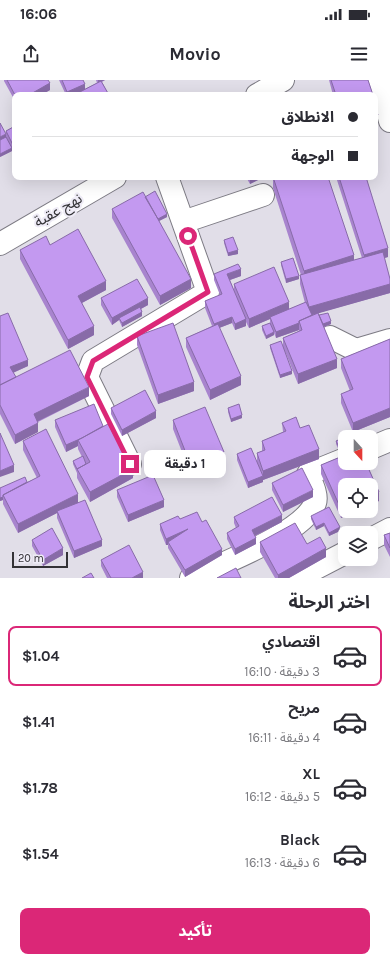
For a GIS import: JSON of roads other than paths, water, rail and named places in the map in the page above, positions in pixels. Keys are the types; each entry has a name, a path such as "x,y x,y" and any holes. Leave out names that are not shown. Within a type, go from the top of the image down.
{"street":[{"path":"262,92 283,80"},
{"path":"379,80 390,121"},
{"name":"نهج عقبة","path":"0,244 110,180"},
{"path":"130,464 87,377 93,361 208,292 168,180"},
{"path":"183,222 263,195"},
{"path":"330,337 356,350 390,340"},
{"path":"378,445 390,440"},
{"path":"191,578 286,533 308,514 315,502 314,490 308,474 338,462"},
{"path":"378,535 390,529"},
{"path":"297,578 338,557"}]}
